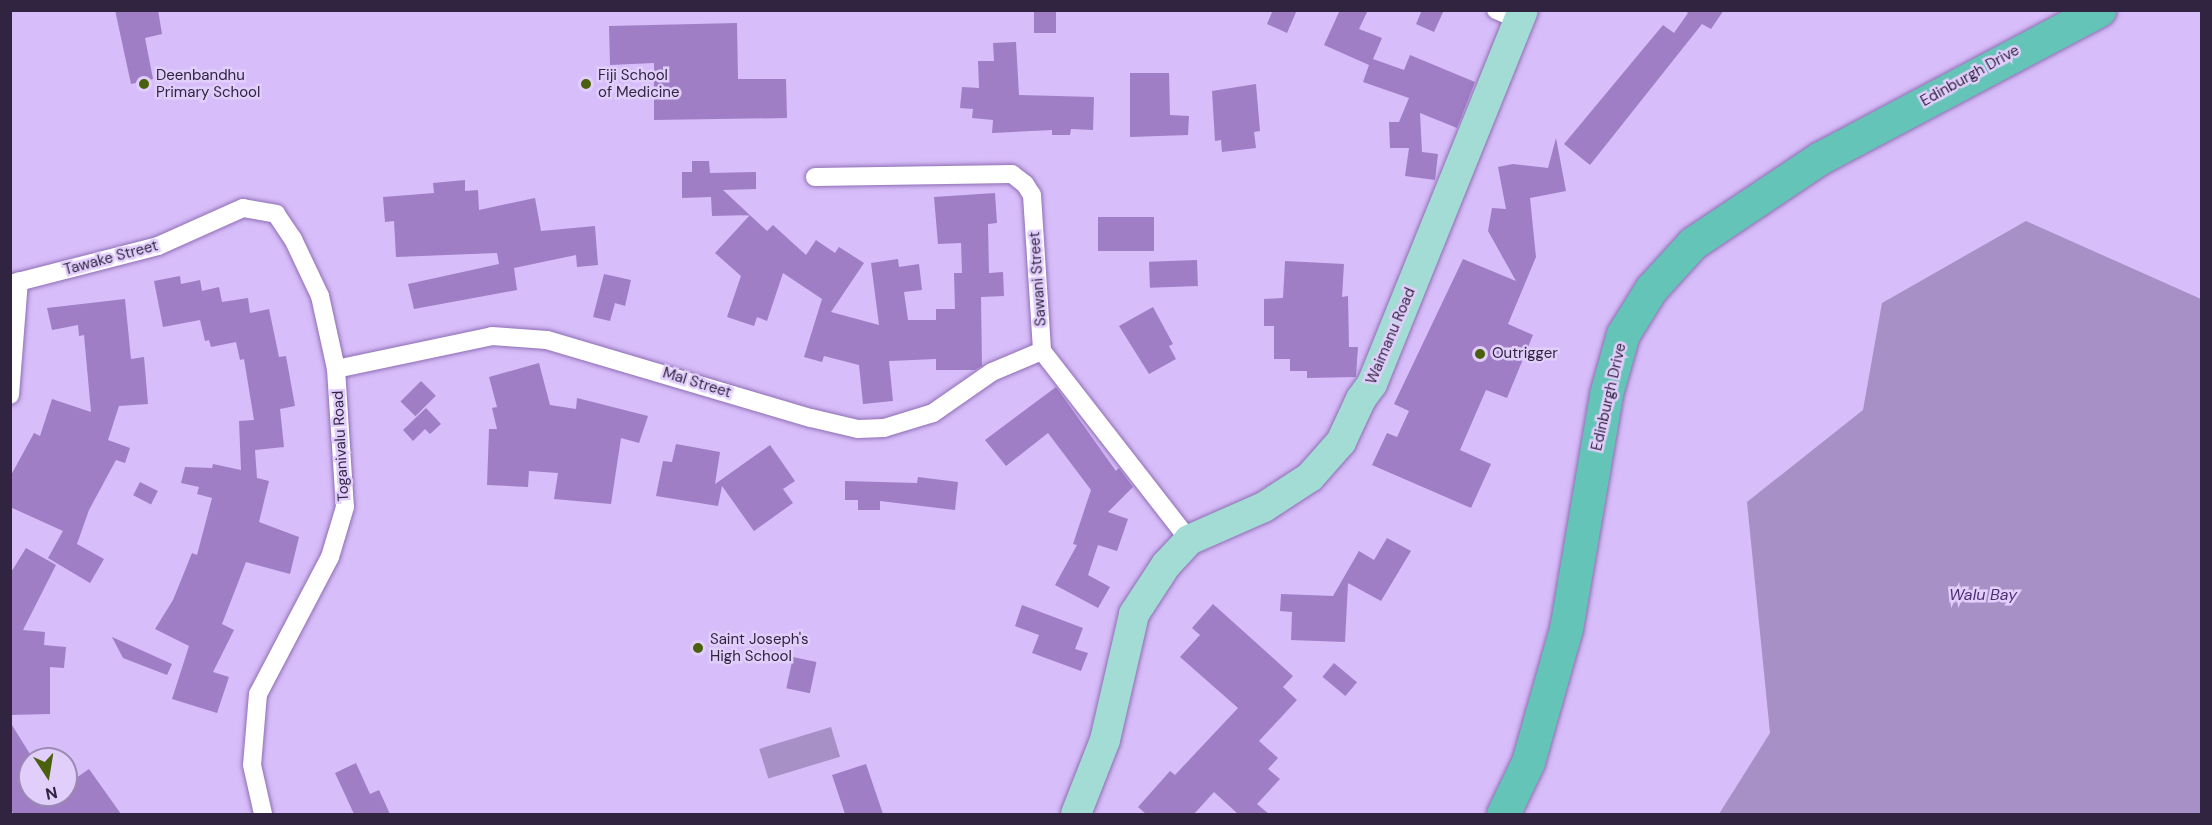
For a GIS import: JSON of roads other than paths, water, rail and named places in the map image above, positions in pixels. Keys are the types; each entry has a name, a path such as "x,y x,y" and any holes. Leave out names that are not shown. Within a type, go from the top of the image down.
{"highway":[{"name":"Edinburgh Drive","path":"1503,814 1528,762 1566,629 1606,394 1623,334 1651,289 1694,243 1820,158 2098,10"}],"main road":[{"name":"Waimanu Road","path":"1076,814 1105,740 1134,614 1166,565 1189,540 1264,507 1310,477 1341,442 1372,384 1513,14"}],"street":[{"name":"Sawani Street","path":"815,177 1012,174 1032,195 1042,351"},
{"name":"Tawake Street","path":"15,282 158,246 243,208 276,214"},
{"name":"Toganivalu Road","path":"263,814 252,765 258,694 330,557 345,507 336,369 320,296 293,239 276,214"},
{"path":"10,395 15,282"},
{"name":"Mal Street","path":"336,369 492,336 548,340 812,418 858,429 884,428 933,413 992,372 1042,351"},
{"path":"1042,351 1189,540"}],"water":[{"name":"Walu Bay","path":"2026,221 2201,299 2201,814 1719,814 1770,733 1747,502 1863,410 1882,303"},
{"path":"831,727 840,757 768,779 759,749"}],"place":[{"name":"Deenbandhu Primary School","path":"144,84"},
{"name":"Fiji School of Medicine","path":"586,84"},
{"name":"Outrigger","path":"1480,354"},
{"name":"Saint Joseph's High School","path":"698,648"}]}
